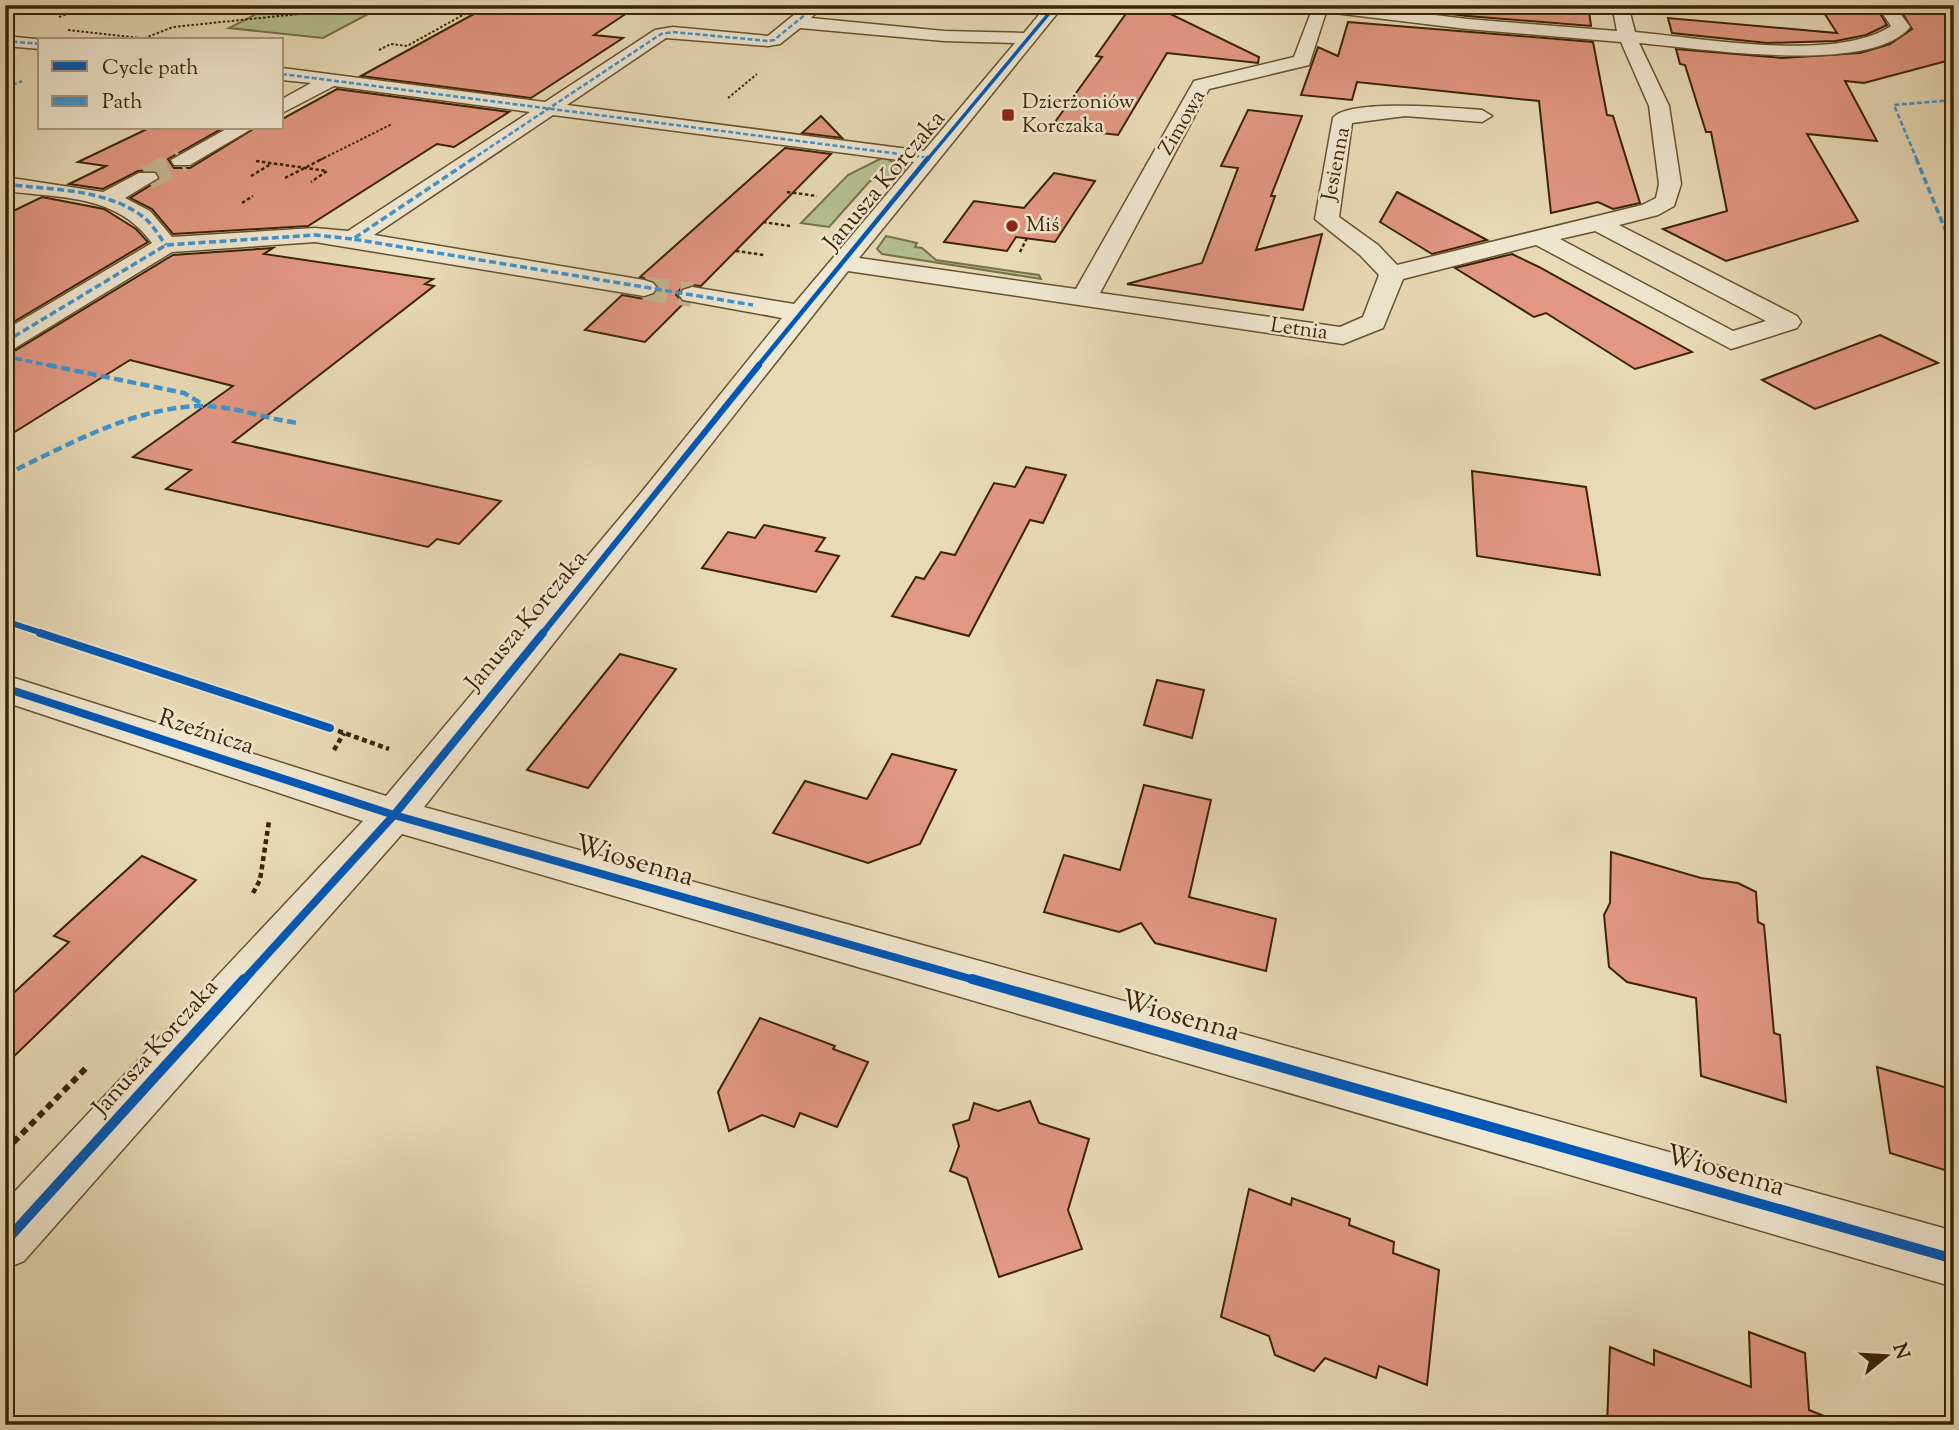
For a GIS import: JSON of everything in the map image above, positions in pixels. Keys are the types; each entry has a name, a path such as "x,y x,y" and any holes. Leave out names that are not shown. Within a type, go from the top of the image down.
{"street":[{"path":"780,5 814,7"},
{"name":"Janusza Korczaka","path":"5,1242 394,815 651,501 800,313 1056,5"},
{"path":"1392,274 1650,210 1666,201 1670,184 1659,106 1627,36 1620,5"},
{"path":"1314,6 1467,24 1816,52 1883,39 1901,27 1885,5"},
{"name":"Zimowa","path":"1084,299 1128,214 1170,146 1201,85 1302,61 1318,15 1314,6"},
{"path":"353,239 544,109 661,34 673,32 768,41 814,7"},
{"path":"796,22 944,36 1030,38"},
{"path":"5,41 38,44"},
{"path":"284,74 930,158"},
{"path":"284,106 332,80"},
{"name":"Jesienna","path":"1392,274 1369,250 1327,219 1343,118 1405,110 1482,116"},
{"path":"189,156 239,130"},
{"path":"106,199 147,178"},
{"path":"5,184 106,199 130,208 145,218 166,245"},
{"path":"1540,238 1731,341 1788,322 1598,223"},
{"path":"5,342 166,245 315,235 644,288"},
{"name":"Letnia","path":"843,263 1343,336 1374,322 1392,274"},
{"path":"692,295 800,313"},
{"name":"Rzeźnicza","path":"5,688 394,815"},
{"name":"Wiosenna","path":"394,815 1954,1259"}],"path":[{"path":"145,38 173,27 386,5"},
{"path":"369,55 391,44 407,46 481,5"},
{"path":"63,29 134,38"},
{"path":"285,178 300,168 450,96"},
{"path":"189,156 327,172 311,182"},
{"path":"251,176 272,164"},
{"path":"787,192 817,196"},
{"path":"763,222 790,226"},
{"path":"1016,258 1027,238"},
{"path":"736,251 764,255"},
{"path":"248,905 260,880 266,824 333,751 344,733"},
{"path":"5,1151 93,1062"}],"green space":[{"path":"274,5 385,5 323,38 229,28"},
{"path":"884,157 904,169 899,176 870,181 829,227 801,223 848,175"},
{"path":"886,236 917,243 915,247 922,248 936,260 1039,275 1041,279 882,254 877,249"}],"building":[{"path":"490,5 639,5 594,35 623,38 531,98 361,76"},
{"path":"1132,5 1152,5 1259,57 1258,63 1167,53 1118,135 1058,128 1061,123 1055,122 1102,57 1096,56"},
{"path":"1419,5 1526,5 1589,11 1591,26 1467,16 1418,10"},
{"path":"1819,5 1875,5 1887,25 1866,35 1836,41 1767,43 1672,33 1668,18 1837,33"},
{"path":"1898,6 1954,10 1954,59 1864,83 1845,81 1877,141 1807,134 1858,221 1726,261 1663,229 1727,211 1711,132 1706,132 1685,65 1680,64 1676,49 1782,58 1860,53 1890,44 1912,29"},
{"path":"1348,22 1593,42 1607,115 1613,116 1640,203 1613,209 1598,202 1551,213 1539,101 1357,82 1352,100 1301,95 1318,47 1338,56"},
{"path":"337,89 509,112 454,147 437,144 308,226 173,234 152,209 130,198 159,180 155,170 138,171 103,189 69,184 106,166 78,162 145,130 219,130 168,159 174,168 190,168 252,130 284,130 284,118"},
{"path":"1248,110 1302,116 1271,196 1275,196 1256,250 1322,234 1303,310 1127,284 1202,263 1238,168 1221,166"},
{"path":"821,116 842,138 802,133"},
{"path":"785,148 831,154 701,286 681,288 676,295 684,303 645,342 585,330 622,295 644,299 655,295 660,288 655,281 640,277"},
{"name":"Miś","path":"1054,173 1095,181 1055,242 1016,237 1007,251 944,242 974,201 1024,208"},
{"path":"1397,192 1487,240 1432,254 1380,222"},
{"path":"42,197 104,209 136,229 148,242 5,327 5,215"},
{"path":"273,248 264,254 433,279 425,284 434,286 233,442 501,501 459,544 437,539 428,547 166,489 191,470 133,457 233,386 130,360 5,438 5,353 16,350 173,255"},
{"path":"1512,254 1692,352 1635,369 1546,313 1534,317 1455,268"},
{"path":"1880,335 1938,363 1815,409 1762,380"},
{"path":"1026,467 1066,475 1043,523 1030,520 969,636 892,616 916,577 924,579 941,552 955,555 994,483 1015,487"},
{"path":"1472,471 1586,487 1600,575 1477,556"},
{"path":"764,525 825,538 816,551 839,556 816,592 702,568 728,532 755,538"},
{"path":"620,654 676,669 588,788 527,770"},
{"path":"1157,680 1204,690 1192,738 1144,725"},
{"path":"892,754 956,770 920,844 868,863 773,833 805,781 867,799"},
{"path":"1144,785 1211,800 1189,897 1276,919 1266,971 1155,943 1141,923 1119,932 1044,912 1064,855 1120,870"},
{"path":"1611,852 1701,878 1738,883 1756,892 1758,922 1764,925 1774,1033 1780,1035 1786,1102 1701,1076 1696,998 1627,982 1609,967 1604,915 1610,903"},
{"path":"142,856 196,880 5,1065 5,1001 69,942 54,936"},
{"path":"760,1018 835,1046 833,1049 868,1062 837,1127 800,1113 794,1127 762,1115 729,1131 718,1092"},
{"path":"1877,1067 1954,1090 1954,1173 1890,1153"},
{"path":"1030,1101 1039,1123 1089,1139 1068,1210 1082,1249 999,1277 967,1178 950,1171 959,1146 953,1125 969,1120 974,1103 998,1111"},
{"path":"1249,1189 1291,1205 1292,1198 1350,1219 1349,1225 1394,1242 1393,1253 1439,1270 1427,1385 1379,1366 1376,1378 1325,1358 1314,1371 1275,1355 1269,1336 1221,1317"},
{"path":"1749,1332 1805,1353 1809,1410 1839,1422 1839,1425 1607,1425 1610,1347 1654,1365 1654,1350 1751,1387"}],"tunnel":[{"path":"147,178 182,160"},
{"path":"644,288 692,295"}],"marked path":[{"path":"781,5 815,6"},
{"path":"753,305 353,239 661,34 673,32 768,41 774,40 812,9"},
{"path":"5,41 38,44"},
{"path":"284,74 930,158"},
{"path":"5,88 22,81"},
{"path":"1954,100 1894,105 1954,251"},
{"path":"5,184 95,196 112,201 142,216 166,245"},
{"path":"5,342 166,245 315,235 353,239"},
{"path":"5,356 184,393 197,398 204,405"},
{"path":"5,475 102,431 154,413 179,408 213,407 298,423"}],"cycle path":[{"path":"5,1242 394,815 651,501 800,313 1056,5"},
{"path":"5,621 330,728"},
{"path":"5,688 394,815 1954,1259"}],"place":[{"name":"Dzierżoniów Korczaka","path":"1008,115"},
{"name":"Miś","path":"1012,226"}]}
